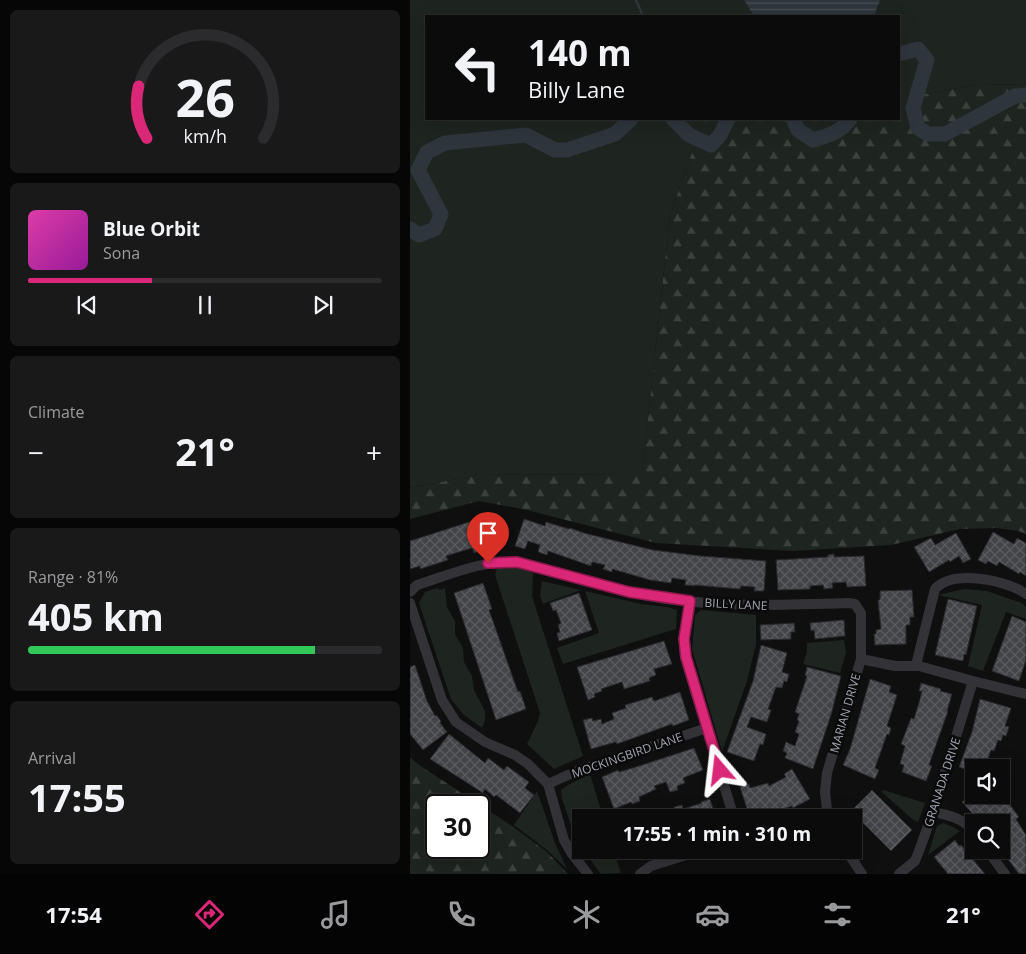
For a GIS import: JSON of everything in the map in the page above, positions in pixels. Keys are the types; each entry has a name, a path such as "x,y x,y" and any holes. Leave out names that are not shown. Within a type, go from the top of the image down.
{"street":[{"name":"BILLY LANE","path":"410,591 416,585 488,563 517,562 629,592 690,601 775,605 849,603 855,604 859,608"},
{"path":"916,665 935,589 938,585 954,580 971,578 994,581 1011,586 1026,594"},
{"path":"690,601 684,639 686,657 731,809"},
{"path":"410,603 442,700 456,722 484,742 515,755 528,764 548,784 564,840 572,854 588,874"},
{"name":"MARIAN DRIVE","path":"826,809 825,792 827,773 861,659 861,613 859,608"},
{"path":"861,659 895,666 916,665 973,682 1026,694"},
{"name":"GRANADA DRIVE","path":"898,874 915,861 933,812 973,682"},
{"name":"MOCKINGBIRD LANE","path":"548,784 577,771 707,728"},
{"path":"933,812 951,816 965,823"},
{"path":"640,874 651,866 673,859"},
{"path":"852,859 862,874"},
{"path":"994,859 1005,874"}],"green space":[{"path":"410,0 1026,0 1026,85 978,84 928,94 900,94 900,15 425,15 425,120 704,120 670,215 642,474 478,475 410,488"},
{"path":"978,84 1026,85 1026,534 997,528 960,529 891,545 792,551 656,543 523,509 479,501 410,519 410,488 478,475 642,474 670,215 704,120 900,120 900,94 928,94"},
{"path":"502,565 529,569 533,574 532,596 583,756 554,769 527,744 540,713 495,575 497,568"},
{"path":"542,581 581,590 543,604 540,596"},
{"path":"437,588 440,590 445,588 447,607 455,621 455,634 463,648 464,662 472,676 474,690 485,711 485,720 482,728 463,714 451,699 419,603 425,592"},
{"path":"964,589 987,591 1022,603 1026,607 1026,619 1006,612 983,671 968,666 982,605 938,595"},
{"path":"585,591 677,610 676,629 563,664 557,648 599,633"},
{"path":"701,610 756,615 756,644 747,681 722,752 692,649 695,615"},
{"path":"844,640 846,653 840,673 803,664 807,652 807,643"},
{"path":"410,757 463,794 425,794 425,859 490,859 490,812 547,852 568,874 410,874"},
{"path":"590,774 601,809 572,809 572,828 562,799 561,790"},
{"path":"883,790 925,803 918,822 912,819 882,792"},
{"path":"537,791 555,843 567,869 548,851 514,825"},
{"path":"943,823 960,831 928,855 937,826"},
{"path":"590,859 616,859 621,873 601,874"}],"shaded area":[{"path":"744,0 880,0 874,15 753,15"}],"building":[{"path":"524,519 545,526 546,522 653,550 766,561 764,591 754,591 755,587 741,586 740,589 685,585 686,580 672,578 671,583 650,580 612,569 612,572 603,569 605,565 592,562 591,566 548,551 547,555 538,552 540,545 528,541 525,549 515,546"},
{"path":"472,521 483,550 474,553 472,548 446,556 448,560 420,569 420,566 410,569 410,541"},
{"path":"993,532 1014,544 1017,538 1026,543 1026,576 999,562 997,566 988,561 986,564 978,560"},
{"path":"956,533 971,559 963,563 959,556 929,572 914,547 931,538 935,545"},
{"path":"834,554 834,557 864,556 866,586 847,587 846,582 832,583 833,588 824,589 823,585 810,586 810,589 778,590 776,560 828,557 828,555"},
{"path":"483,583 492,609 489,610 518,692 520,691 526,709 496,720 454,593"},
{"path":"912,590 914,617 910,617 910,625 906,625 906,644 875,645 874,634 876,634 876,630 881,629 878,600 880,600 880,591"},
{"path":"579,593 592,630 559,641 557,633 560,632 558,625 561,623 556,610 553,611 550,603"},
{"path":"948,599 977,606 963,661 935,655"},
{"path":"1012,616 1026,622 1026,660 1019,681 992,671"},
{"path":"844,620 845,636 815,639 814,630 811,631 810,623"},
{"path":"794,623 795,632 791,632 791,639 761,640 760,625"},
{"path":"664,641 672,664 654,669 656,675 649,678 650,681 624,689 622,682 601,689 602,691 594,694 595,697 588,700 577,667"},
{"path":"761,645 787,653 782,672 789,674 787,682 784,681 782,688 776,687 768,709 771,710 767,722 751,717 747,727 766,734 763,745 760,744 754,761 727,752 753,681"},
{"path":"415,665 427,701 447,732 423,750 410,734 410,667"},
{"path":"807,667 841,676 831,715 813,769 785,758 787,753 783,751 786,742 795,746 799,734 795,732 799,721 797,720 799,714 795,712 807,676 805,676"},
{"path":"870,679 891,686 889,692 897,695 887,726 891,728 889,735 887,734 875,768 879,770 875,779 843,765 850,749"},
{"path":"921,683 952,694 929,765 932,766 926,781 902,772 904,765 900,764 905,746 901,744 911,718 914,719 922,691 919,691"},
{"path":"680,692 689,720 673,726 672,724 617,744 616,742 591,749 583,720 592,718 593,721 601,719 602,724 614,719 612,713 626,708 625,705 652,697 654,701"},
{"path":"980,699 1011,708 1005,726 1009,727 1006,736 1003,735 1001,741 998,740 994,751 991,750 988,759 965,759 965,769 959,767 972,732"},
{"path":"449,734 485,763 488,758 504,770 507,766 529,782 525,788 534,795 520,813 496,795 494,797 485,789 483,793 430,759"},
{"path":"694,748 703,770 683,778 685,783 677,786 678,790 670,792 666,782 654,786 656,789 639,797 640,801 632,804 631,802 614,809 602,777 618,770 619,772"},
{"path":"792,769 810,799 793,808 792,806 783,809 747,809 740,787 749,784 750,788 768,783 769,786 786,777 784,774"},
{"path":"872,790 912,830 891,851 862,822 862,809 853,809"},
{"path":"710,799 713,809 683,809 702,803"},
{"path":"965,800 965,804 1010,804 1019,817 1016,819 1026,835 1026,874 1019,874 1008,859 1010,859 1010,814 973,814 962,802"},
{"path":"682,805 683,809 675,809 674,807"},
{"path":"955,840 965,850 965,859 973,859 985,874 948,874 934,857"}],"waterway":[{"path":"636,0 643,15"},
{"path":"900,54 918,49 927,60 913,108 918,128 928,134 945,134 1015,96 1026,95"},
{"path":"410,229 419,235 435,229 441,214 418,170 427,152 445,143 526,135 555,150 567,150 615,134 630,120"},
{"path":"674,120 689,135 711,145 720,135 728,120"},
{"path":"793,120 798,130 813,140 829,135 849,120"}],"route":[{"path":"488,563 517,562 629,592 690,601 684,639 686,657 720,770"}]}
